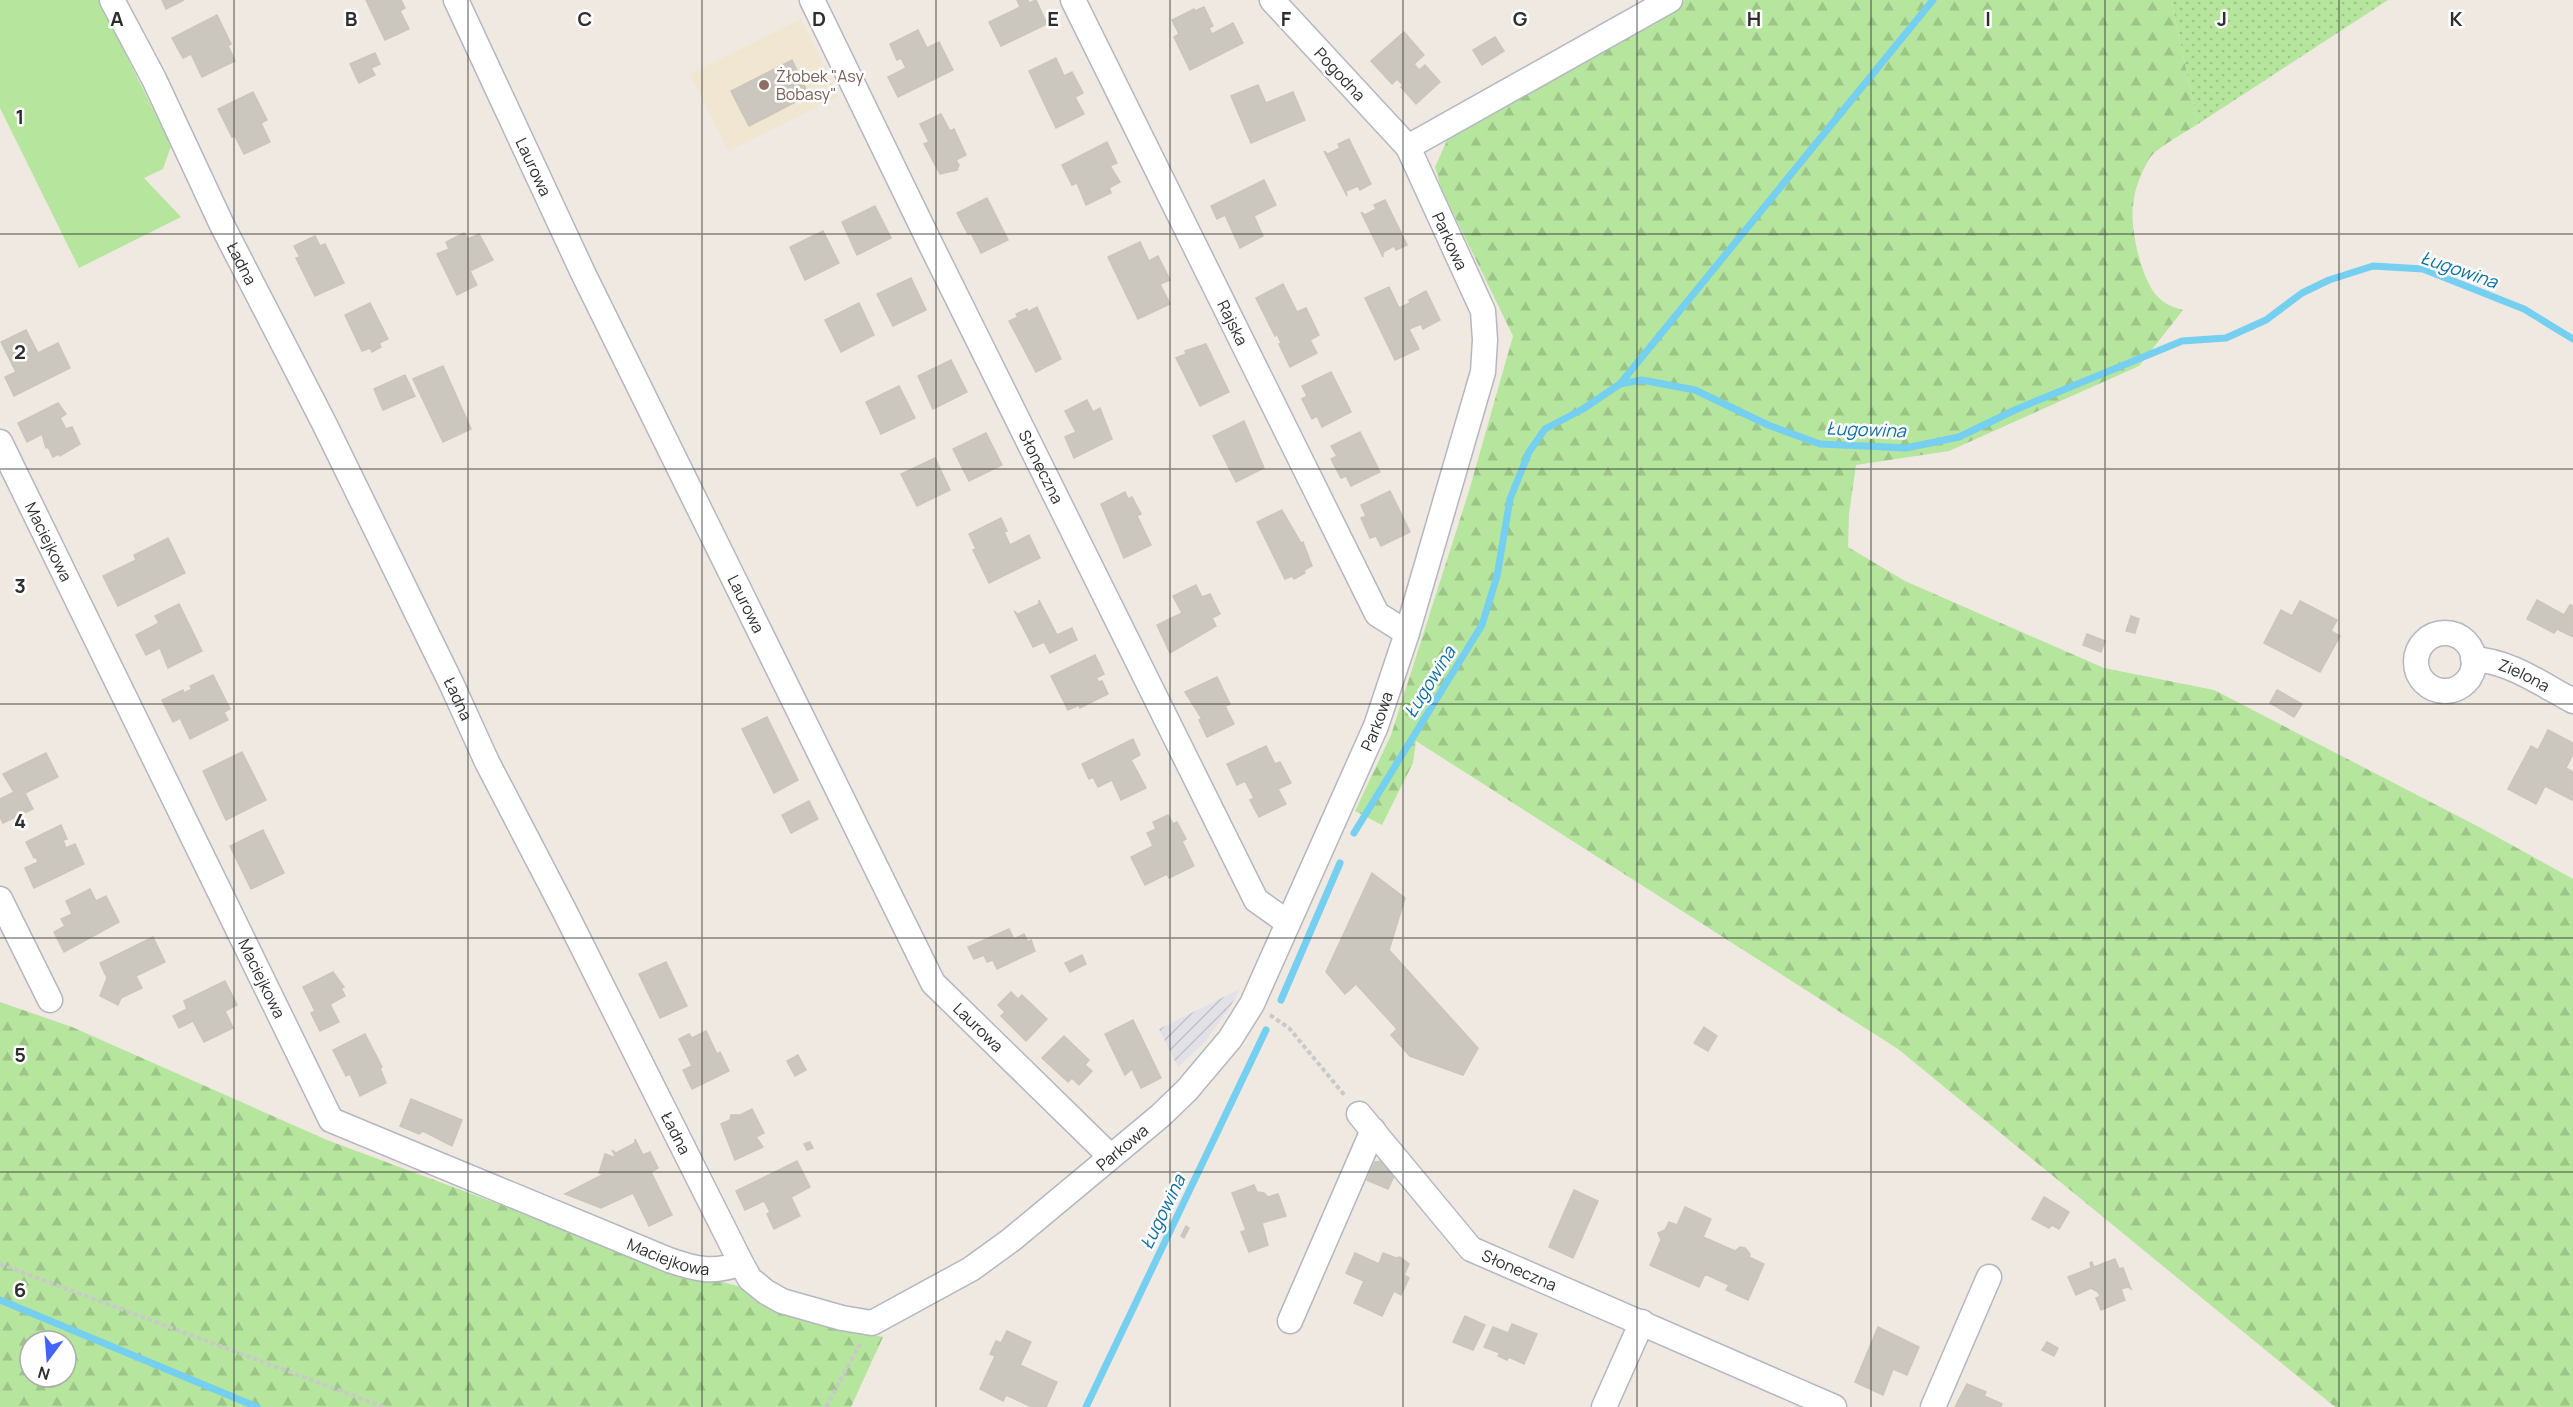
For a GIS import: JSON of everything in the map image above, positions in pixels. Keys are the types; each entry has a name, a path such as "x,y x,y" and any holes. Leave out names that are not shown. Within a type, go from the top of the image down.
{"street":[{"name":"Ładna","path":"112,0 154,80 222,225 334,444 487,762 571,922 741,1263 750,1278 782,1301 842,1318 872,1323"},
{"name":"Laurowa","path":"456,0 583,273 933,983 1110,1156"},
{"name":"Słoneczna","path":"812,0 1256,900 1287,922"},
{"name":"Rajska","path":"1073,0 1377,614 1407,633"},
{"name":"Pogodna","path":"1272,0 1408,147"},
{"path":"1408,147 1670,0"},
{"name":"Parkowa","path":"872,1323 971,1269 995,1252 1160,1116 1187,1090 1230,1039 1252,1004 1376,726 1407,633 1484,372 1483,311 1408,147"},
{"name":"Maciejkowa","path":"0,442 331,1120 669,1260 710,1271 726,1269 741,1263"},
{"name":"Zielona","path":"2473,658 2505,665 2573,701"},
{"path":"0,899 50,1000"},
{"name":"Słoneczna","path":"1366,1122 1471,1249 1834,1407"},
{"path":"1290,1321 1366,1122"},
{"path":"1933,1407 1989,1277"},
{"path":"1604,1407 1642,1322"}],"path":[{"path":"1252,1004 1289,1028 1366,1122"},
{"path":"0,1264 384,1407"},
{"path":"826,1407 872,1323"}],"shaded area":[{"name":"Żłobek \"Asy Bobasy\"","path":"801,19 839,96 728,151 690,74"},
{"path":"1240,989 1203,1044 1178,1067 1159,1029"}],"green space":[{"path":"0,0 99,0 171,146 163,169 144,178 181,217 79,268 0,108"},
{"path":"1685,0 2171,0 2198,124 2164,145 2149,159 2136,188 2133,227 2141,265 2151,287 2162,301 2183,310 2139,366 1949,451 1856,465 1849,514 1848,547 1905,581 2104,668 2214,690 2479,827 2573,879 2573,1407 2335,1407 1898,1049 1416,741 1413,763 1382,825 1355,811 1391,735 1469,491 1513,336 1441,188 1435,167 1449,136"},
{"path":"2171,0 2388,0 2198,124"},
{"path":"0,1002 72,1027 327,1140 673,1269 745,1288 852,1331 883,1337 851,1407 0,1407"}],"building":[{"path":"162,0 184,0 166,9"},
{"path":"366,0 401,0 405,8 400,11 409,29 385,40"},
{"path":"1017,0 1028,0 1029,3 1036,0 1047,24 1001,46 989,22 1020,7"},
{"path":"1204,7 1213,26 1209,28 1212,34 1233,23 1243,43 1190,70 1174,37 1179,34 1172,20 1194,9 1195,11"},
{"path":"217,15 231,44 228,46 235,61 202,77 191,54 183,58 172,38"},
{"path":"918,30 927,48 939,42 953,70 898,97 888,77 906,68 901,58 897,60 890,44"},
{"path":"1404,32 1424,55 1414,64 1419,70 1425,65 1440,82 1416,104 1397,79 1392,84 1371,61"},
{"path":"1495,37 1504,51 1482,65 1473,50"},
{"path":"375,53 380,64 371,68 375,75 359,83 350,64"},
{"path":"1056,58 1064,76 1072,72 1083,93 1075,97 1084,114 1056,128 1029,71"},
{"path":"792,60 809,95 749,126 731,91"},
{"path":"1258,85 1266,103 1293,92 1305,120 1251,143 1231,96"},
{"path":"253,92 267,120 261,123 270,142 244,154 235,136 232,137 218,109"},
{"path":"941,114 950,131 954,129 966,155 956,160 959,165 957,170 940,174 924,144 929,142 920,124"},
{"path":"1349,139 1371,184 1360,190 1358,186 1346,191 1347,196 1324,151 1328,154 1340,148 1338,144"},
{"path":"1107,142 1117,163 1110,166 1120,182 1109,188 1111,193 1086,205 1077,183 1072,185 1062,165"},
{"path":"1264,180 1276,205 1254,216 1263,236 1240,248 1225,215 1217,219 1211,206"},
{"path":"987,198 1008,240 981,253 957,213"},
{"path":"1385,200 1407,245 1396,250 1394,246 1383,252 1383,257 1361,212 1365,215 1376,209 1374,205"},
{"path":"875,206 891,238 857,255 842,222"},
{"path":"823,231 839,263 805,280 790,247"},
{"path":"464,233 468,239 479,234 493,260 470,271 477,285 457,295 437,254 449,249 446,242"},
{"path":"315,236 320,246 325,244 344,283 315,296 296,258 300,257 294,246"},
{"path":"1140,242 1149,261 1158,256 1170,280 1160,284 1170,304 1138,319 1108,257"},
{"path":"911,278 926,310 893,326 877,294"},
{"path":"1283,284 1297,312 1306,308 1319,335 1310,340 1317,353 1290,367 1279,344 1281,343 1277,334 1275,336 1256,298"},
{"path":"1389,287 1399,308 1426,291 1440,320 1423,329 1421,324 1409,329 1419,349 1395,360 1365,298"},
{"path":"370,303 388,339 379,343 381,347 372,352 370,348 362,351 345,315"},
{"path":"859,303 874,335 841,352 825,320"},
{"path":"1037,307 1061,359 1036,372 1009,321 1018,317 1016,314 1027,309 1028,312"},
{"path":"26,330 38,353 58,343 70,368 14,396 5,377 16,372 1,342"},
{"path":"1206,344 1229,392 1200,406 1176,358 1186,354 1185,351"},
{"path":"951,360 967,392 933,409 918,376"},
{"path":"443,366 471,429 443,442 413,379"},
{"path":"1331,372 1351,412 1322,427 1317,416 1312,419 1302,399 1307,396 1302,386"},
{"path":"405,375 415,396 383,410 374,389"},
{"path":"899,386 915,418 881,434 866,402"},
{"path":"1087,400 1093,412 1100,408 1112,439 1074,458 1065,437 1076,432 1065,411"},
{"path":"58,403 66,414 60,418 66,429 72,427 80,444 60,456 59,454 53,457 48,447 46,448 42,434 27,442 18,423"},
{"path":"1244,421 1264,468 1236,482 1213,436"},
{"path":"1360,432 1380,472 1351,486 1346,476 1341,478 1331,459 1337,456 1331,446"},
{"path":"986,433 1002,465 969,481 953,449"},
{"path":"935,458 950,490 917,506 901,474"},
{"path":"1390,491 1410,532 1381,546 1376,536 1370,538 1361,518 1366,516 1361,505"},
{"path":"1125,492 1128,499 1132,497 1141,514 1137,516 1151,545 1124,558 1101,504"},
{"path":"1282,510 1301,543 1303,542 1312,566 1294,579 1292,576 1285,579 1257,522"},
{"path":"1001,518 1010,545 1029,535 1040,558 989,583 973,550 976,549 969,534"},
{"path":"168,538 185,573 118,606 103,576 136,560 134,555"},
{"path":"1196,585 1202,597 1210,594 1220,614 1212,618 1216,626 1170,653 1157,625 1182,613 1173,596"},
{"path":"1039,600 1057,635 1072,628 1077,640 1050,653 1044,642 1033,647 1015,612 1018,614 1039,604"},
{"path":"2537,600 2564,615 2570,605 2573,606 2573,637 2557,629 2554,633 2527,619"},
{"path":"2300,601 2337,620 2331,631 2340,636 2320,672 2264,643 2281,610 2292,616"},
{"path":"179,604 202,651 168,668 160,648 146,655 136,635 159,623 155,616"},
{"path":"2131,616 2139,619 2135,633 2126,631"},
{"path":"2087,634 2105,641 2101,652 2083,645"},
{"path":"1095,655 1104,674 1096,678 1099,682 1102,681 1108,694 1080,708 1079,705 1068,710 1051,676"},
{"path":"213,675 230,709 224,712 228,720 190,739 180,718 173,722 162,700 183,690 184,693 192,689 190,686"},
{"path":"1217,677 1230,704 1225,706 1234,724 1207,737 1199,720 1202,719 1185,692"},
{"path":"2277,690 2302,704 2294,717 2270,703"},
{"path":"767,717 798,780 774,793 742,729"},
{"path":"2548,730 2573,743 2573,754 2566,768 2573,772 2573,798 2572,800 2545,786 2536,804 2508,789 2531,746 2538,750"},
{"path":"1133,739 1140,755 1131,760 1146,788 1121,800 1112,780 1098,787 1093,777 1089,779 1082,764"},
{"path":"1266,746 1275,764 1280,762 1291,783 1278,789 1286,804 1259,817 1250,800 1254,798 1245,781 1237,785 1227,764"},
{"path":"242,752 266,800 226,820 203,771"},
{"path":"46,753 58,777 25,793 33,809 3,823 0,817 0,799 14,792 3,774"},
{"path":"809,801 818,819 791,833 782,815"},
{"path":"1168,815 1173,824 1177,822 1186,839 1182,841 1194,866 1169,878 1167,874 1145,885 1131,857 1153,846 1147,833 1156,829 1153,822"},
{"path":"61,825 67,839 63,840 66,848 75,844 84,864 34,888 25,868 38,862 26,842"},
{"path":"263,830 284,873 251,889 230,846"},
{"path":"1372,873 1405,898 1389,950 1478,1048 1463,1075 1410,1056 1391,1035 1397,1029 1356,984 1345,994 1326,972"},
{"path":"90,889 96,901 106,896 119,922 64,952 54,932 65,926 61,919 72,914 66,901"},
{"path":"1009,929 1014,939 1024,934 1028,942 1031,940 1035,951 997,969 993,960 987,962 984,955 974,959 968,947"},
{"path":"153,937 165,962 136,976 142,988 121,998 118,1005 100,996 107,978 100,963"},
{"path":"1082,955 1086,964 1070,972 1065,963"},
{"path":"666,962 687,1006 660,1018 639,974"},
{"path":"333,972 344,987 341,988 345,996 330,1004 339,1022 320,1031 311,1013 315,1011 303,987"},
{"path":"225,981 237,1005 225,1011 233,1028 204,1042 193,1021 179,1028 173,1016 187,1009 184,1001"},
{"path":"1011,992 1018,999 1022,995 1047,1019 1026,1041 1001,1016 1005,1012 998,1005"},
{"path":"1133,1020 1161,1078 1141,1088 1132,1069 1125,1075 1105,1034"},
{"path":"1704,1027 1717,1036 1708,1051 1694,1043"},
{"path":"706,1031 717,1054 720,1052 729,1071 692,1089 683,1070 692,1066 679,1039 689,1034 692,1038"},
{"path":"365,1034 382,1067 380,1068 386,1083 360,1096 350,1074 346,1076 333,1050"},
{"path":"1064,1036 1089,1060 1085,1065 1092,1071 1079,1085 1072,1078 1068,1082 1042,1058"},
{"path":"798,1055 806,1070 795,1076 787,1061"},
{"path":"411,1099 462,1120 452,1146 423,1131 419,1134 400,1126"},
{"path":"752,1109 764,1133 756,1137 763,1147 735,1160 721,1124 730,1120 731,1115 740,1115"},
{"path":"635,1139 643,1155 650,1152 658,1168 651,1172 672,1215 649,1226 633,1193 601,1208 565,1194 604,1174 599,1173 605,1154 616,1158 612,1150 616,1153 635,1143"},
{"path":"810,1142 813,1148 807,1150 804,1144"},
{"path":"797,1161 810,1187 791,1197 800,1216 774,1229 767,1214 770,1212 764,1201 745,1210 736,1191"},
{"path":"1382,1161 1394,1176 1388,1189 1367,1180 1375,1162"},
{"path":"1254,1185 1257,1192 1264,1193 1268,1197 1278,1194 1286,1216 1262,1223 1268,1245 1249,1252 1241,1232 1246,1230 1232,1193"},
{"path":"1574,1190 1598,1201 1573,1258 1549,1247"},
{"path":"2044,1197 2069,1212 2059,1229 2052,1225 2049,1228 2032,1219"},
{"path":"1685,1207 1711,1219 1703,1237 1735,1251 1740,1247 1745,1248 1750,1254 1749,1257 1764,1264 1748,1300 1726,1290 1729,1285 1705,1274 1699,1287 1650,1265 1661,1240 1658,1233 1665,1230 1669,1222 1677,1225"},
{"path":"1186,1226 1189,1228 1184,1238 1181,1236"},
{"path":"1355,1253 1379,1264 1383,1253 1396,1258 1400,1257 1409,1264 1404,1275 1409,1278 1401,1295 1394,1291 1382,1316 1354,1303 1364,1281 1346,1273"},
{"path":"2115,1259 2119,1269 2123,1268 2131,1289 2128,1287 2121,1289 2125,1300 2101,1310 2096,1298 2100,1296 2098,1292 2091,1288 2076,1295 2068,1277 2091,1268 2090,1263 2092,1262 2094,1267"},
{"path":"1465,1316 1485,1325 1473,1350 1453,1342"},
{"path":"1512,1324 1537,1334 1524,1364 1509,1357 1507,1360 1498,1356 1500,1353 1484,1347 1493,1327 1508,1333"},
{"path":"1878,1327 1919,1347 1907,1375 1893,1369 1883,1395 1855,1382"},
{"path":"1007,1331 1031,1342 1020,1365 1057,1382 1046,1407 1032,1407 1006,1395 1003,1401 980,1389 995,1356 990,1354 996,1341 1001,1343"},
{"path":"2047,1342 2058,1348 2054,1356 2042,1350"},
{"path":"1967,1384 1986,1392 1984,1396 2002,1404 2001,1407 1955,1407"}],"waterway":[{"path":"1620,384 1933,0"},
{"name":"Ługowina","path":"1354,833 1482,625 1497,576 1510,499 1529,452 1545,429 1583,409 1620,384 1642,380 1695,390 1768,425 1820,444 1906,448 1959,437 2017,409 2182,341 2226,338 2266,320 2302,293 2329,280 2373,266 2423,269 2524,309 2573,339"},
{"name":"Ługowina","path":"1281,1000 1340,863"},
{"name":"Ługowina","path":"1086,1407 1266,1030"},
{"path":"0,1300 257,1407"}],"place":[{"name":"Żłobek \"Asy Bobasy\"","path":"764,85"}]}
